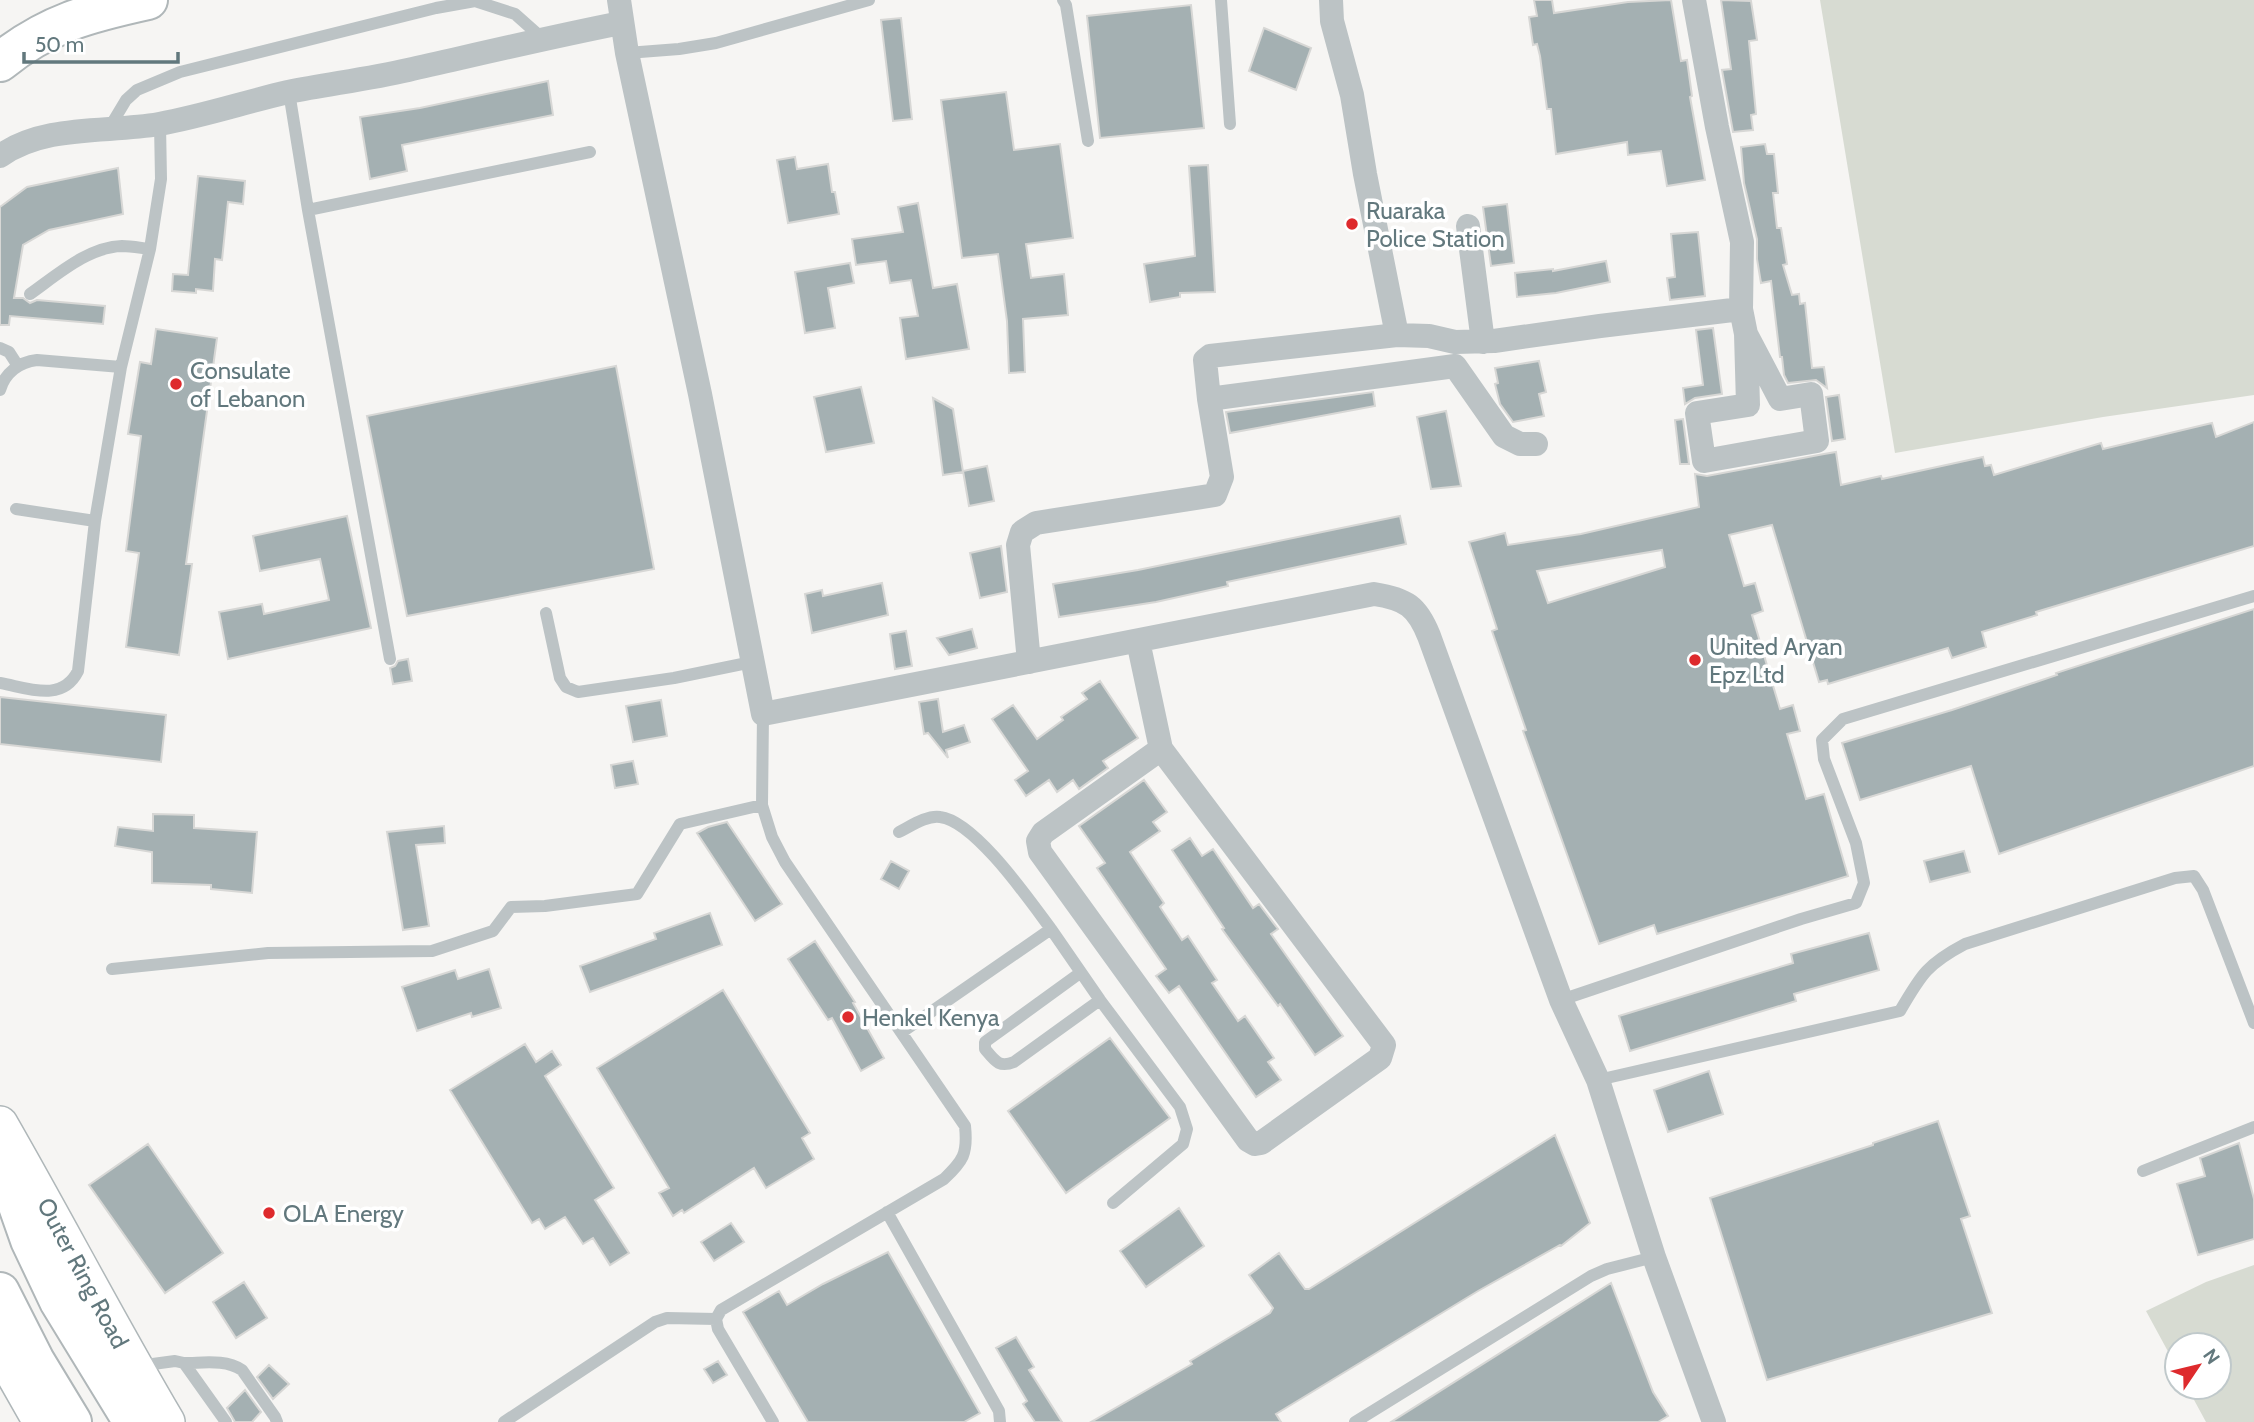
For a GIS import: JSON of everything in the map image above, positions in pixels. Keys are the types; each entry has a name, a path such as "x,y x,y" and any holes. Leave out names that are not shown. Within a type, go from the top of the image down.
{"main road":[{"path":"0,62 48,29 91,12 148,0"},
{"name":"Outer Ring Road","path":"0,1124 167,1422"},
{"name":"Outer Ring Road","path":"0,1156 30,1240 59,1301 133,1422"},
{"path":"0,1292 72,1422"},
{"path":"0,1350 41,1422"}],"street":[{"path":"1331,0 1332,22 1352,94 1397,335"},
{"path":"1695,0 1717,127 1742,242 1741,309 1746,334 1748,405"},
{"path":"0,156 13,146 52,134 108,131 160,124 289,92 407,70 542,38 620,12 763,714 1374,594 1395,597 1409,604 1422,618 1562,1000 1598,1080 1654,1257 1714,1422"},
{"path":"1468,226 1483,342"},
{"path":"1209,399 1455,354 1483,342 1741,309"},
{"path":"1746,334 1780,399"},
{"path":"1029,662 1018,545 1022,532 1036,523 1215,495 1222,477 1205,360 1210,356 1397,335 1429,336 1455,354 1504,436 1520,444 1536,444"},
{"path":"1811,394 1818,441 1704,461 1697,413 1748,405 1811,394"},
{"path":"1138,641 1161,749 1384,1045 1380,1058 1261,1143 1255,1144 1248,1140 1041,852 1038,841 1043,833 1161,749"}],"lane":[{"path":"627,53 716,43 869,0"},
{"path":"1063,0 1088,141"},
{"path":"1221,0 1230,124"},
{"path":"108,131 126,100 137,90 180,72 436,8 475,1 515,14 542,38"},
{"path":"289,92 390,659"},
{"path":"0,683 49,692 64,689 78,671 94,521 121,367 150,249 161,179 160,124"},
{"path":"308,210 590,152"},
{"path":"30,294 73,263 100,251 121,246 150,249"},
{"path":"0,348 9,352 18,366"},
{"path":"0,390 2,382 18,366 37,360 121,367"},
{"path":"16,509 94,521"},
{"path":"1562,1000 1856,903 1864,883 1856,842 1824,759 1822,740 1843,719 2254,596"},
{"path":"545,612 561,678 566,687 578,692 674,678 752,662"},
{"path":"763,714 762,805 772,837 785,862 965,1126 966,1140 961,1163 944,1180 721,1310 716,1319 718,1329 773,1422"},
{"path":"112,969 268,953 432,951 493,931 511,907 545,906 637,894 680,824 762,805"},
{"path":"899,832 930,818 942,817 966,830 1005,868 1180,1107 1187,1129 1183,1144 1113,1203"},
{"path":"1598,1080 1900,1011 1920,976 1942,956 1965,944 2175,878 2194,876 2203,890 2254,1023"},
{"path":"902,1032 1051,929"},
{"path":"1080,972 985,1042 985,1049 997,1064 1014,1062 1100,1000"},
{"path":"2143,1171 2254,1127"},
{"path":"887,1212 999,1411 1000,1422"},
{"path":"1355,1422 1591,1276 1654,1257"},
{"path":"504,1422 654,1322 667,1318 716,1319"},
{"path":"134,1366 175,1361 219,1362 242,1370 276,1422"},
{"path":"184,1363 226,1422"}],"shaded area":[{"path":"1820,0 2254,0 2254,395 2103,417 1895,453"},
{"path":"2254,1265 2254,1422 2206,1422 2195,1401 2233,1401 2233,1331 2163,1331 2163,1342 2146,1311 2206,1282"}],"building":[{"path":"1534,0 1552,0 1554,13 1628,2 1671,0 1681,61 1687,60 1690,97 1705,180 1667,186 1661,151 1628,155 1627,142 1556,154 1551,109 1547,109 1540,56 1537,44 1533,45 1529,17 1537,16"},
{"path":"1721,0 1751,1 1757,40 1749,41 1756,114 1751,115 1753,130 1733,132 1722,70 1731,69"},
{"path":"1191,5 1204,128 1100,138 1087,16"},
{"path":"901,18 912,119 893,121 881,20"},
{"path":"1264,28 1311,48 1296,90 1249,71"},
{"path":"548,81 553,115 402,145 407,171 370,179 360,117 420,108"},
{"path":"1006,92 1014,150 1060,144 1073,238 1026,244 1031,278 1064,274 1068,315 1023,319 1025,372 1009,373 1007,321 998,254 962,258 941,100"},
{"path":"1765,144 1767,154 1774,154 1778,193 1773,193 1777,228 1781,228 1787,264 1783,265 1792,295 1799,294 1800,304 1805,303 1812,368 1824,367 1827,388 1816,380 1788,383 1784,375 1771,281 1761,283 1757,239 1744,183 1741,147"},
{"path":"795,157 797,169 828,164 832,192 835,192 839,214 788,223 777,160"},
{"path":"1208,165 1215,292 1180,293 1180,297 1150,302 1144,264 1195,256 1189,166"},
{"path":"118,168 123,214 49,230 23,245 14,298 23,298 30,303 37,300 105,306 103,324 10,316 9,325 0,325 0,207 27,187"},
{"path":"198,176 245,181 243,204 228,202 222,260 215,259 213,291 172,291 173,274 188,275"},
{"path":"918,203 933,288 957,284 969,349 906,359 900,318 918,316 911,280 890,283 886,261 856,265 852,239 903,232 898,207"},
{"path":"1507,204 1514,263 1491,266 1483,207"},
{"path":"1698,232 1705,296 1670,300 1667,278 1675,277 1671,234"},
{"path":"1606,261 1610,282 1556,293 1517,297 1515,273 1553,271"},
{"path":"850,263 854,283 828,288 835,328 805,333 795,272"},
{"path":"1713,328 1722,394 1695,398 1685,404 1683,388 1703,385 1696,330"},
{"path":"156,329 217,338 186,564 192,564 179,655 126,647 139,553 126,551 141,436 128,434 140,362 151,364"},
{"path":"1539,361 1546,392 1539,394 1544,416 1513,422 1500,404 1495,384 1498,383 1495,368"},
{"path":"616,366 654,569 407,616 367,416"},
{"path":"861,387 874,443 826,452 814,397"},
{"path":"1373,392 1375,406 1230,433 1226,412"},
{"path":"1839,395 1845,439 1832,441 1826,397"},
{"path":"933,398 953,409 963,472 943,475"},
{"path":"1446,411 1461,486 1431,489 1417,417"},
{"path":"1683,419 1689,464 1680,464 1675,420"},
{"path":"2254,422 2254,546 2036,612 2037,615 1982,632 1986,647 1952,658 1948,648 1828,684 1827,680 1819,682 1772,525 1729,535 1744,586 1755,583 1763,611 1752,615 1780,709 1793,705 1800,731 1787,734 1806,799 1824,794 1848,876 1657,934 1654,925 1599,944 1523,731 1526,730 1492,631 1497,629 1469,542 1505,533 1508,545 1581,534 1699,507 1695,474 1707,476 1836,452 1841,485 1983,457 1985,466 1991,465 1994,475 2101,443 2103,449 2212,423 2216,437","holes":["1662,550 1665,567 1548,603 1537,571"]},
{"path":"987,466 994,501 969,506 963,471"},
{"path":"347,516 371,628 228,659 219,612 262,604 264,614 329,600 320,559 260,571 253,536"},
{"path":"1400,516 1406,544 1227,582 1228,586 1156,602 1059,617 1053,584 1138,570"},
{"path":"1001,546 1007,592 980,598 970,553"},
{"path":"882,583 888,615 812,633 805,594 822,590 823,596"},
{"path":"2254,609 2254,766 1999,854 1971,766 1860,800 1842,743 1952,710 2057,675 2056,673"},
{"path":"972,629 977,648 949,655 937,638"},
{"path":"906,631 912,666 895,669 890,634"},
{"path":"408,659 412,681 393,684 390,668 398,661"},
{"path":"1100,681 1138,738 1103,761 1108,768 1079,789 1073,780 1057,792 1049,780 1026,796 1015,780 1028,771 992,719 1013,705 1037,739 1063,720 1061,717 1087,699 1082,693"},
{"path":"0,697 166,715 161,762 0,744"},
{"path":"938,699 943,732 964,725 970,742 946,750 948,758 928,733 924,734 919,702"},
{"path":"661,700 667,736 633,742 626,706"},
{"path":"633,761 638,784 615,788 611,765"},
{"path":"1144,780 1167,812 1153,822 1160,831 1130,852 1164,903 1160,907 1182,940 1188,936 1217,980 1212,983 1238,1021 1245,1016 1274,1058 1268,1062 1281,1080 1256,1097 1179,986 1169,993 1156,976 1166,969 1097,868 1105,863 1079,826"},
{"path":"153,814 194,815 194,828 257,832 252,893 211,889 211,885 152,883 152,852 115,846 118,827 153,831"},
{"path":"727,822 782,904 755,921 697,833"},
{"path":"444,826 445,843 416,845 429,926 403,930 387,832"},
{"path":"1190,838 1202,856 1213,849 1253,908 1259,904 1278,929 1271,934 1343,1036 1315,1055 1280,1004 1278,1006 1222,929 1224,928 1172,850"},
{"path":"1964,851 1970,872 1930,882 1924,861"},
{"path":"891,861 909,871 899,889 881,879"},
{"path":"710,913 722,945 590,992 580,966 656,939 654,933"},
{"path":"1869,933 1879,970 1794,994 1796,1001 1630,1051 1619,1016 1793,963 1791,954"},
{"path":"815,941 855,1002 853,1003 884,1058 861,1071 832,1018 828,1020 788,959"},
{"path":"489,969 501,1008 472,1017 471,1013 417,1031 402,987 455,970 458,979"},
{"path":"723,990 810,1133 802,1138 814,1159 766,1188 754,1168 684,1213 682,1210 673,1216 659,1193 669,1188 597,1068"},
{"path":"1110,1038 1170,1118 1066,1193 1008,1111"},
{"path":"525,1044 536,1062 552,1051 561,1065 545,1076 614,1188 595,1200 629,1253 610,1265 593,1238 583,1244 565,1217 545,1229 539,1219 532,1223 450,1090"},
{"path":"1709,1071 1723,1114 1668,1132 1654,1090"},
{"path":"1938,1121 1970,1216 1961,1219 1992,1313 1767,1380 1710,1198"},
{"path":"1555,1135 1590,1223 1561,1246 1478,1291 1276,1414 1281,1422 1091,1422 1192,1364 1190,1361 1270,1313 1273,1308 1249,1275 1279,1253 1305,1289 1309,1289"},
{"path":"2239,1143 2254,1199 2254,1239 2198,1255 2177,1184 2205,1176 2200,1158"},
{"path":"148,1144 223,1253 165,1293 89,1185"},
{"path":"1179,1208 1204,1246 1146,1287 1120,1251"},
{"path":"731,1223 744,1242 714,1261 701,1242"},
{"path":"888,1252 980,1413 964,1422 808,1422 743,1312 779,1291 787,1305"},
{"path":"244,1282 267,1318 236,1338 213,1302"},
{"path":"1611,1283 1653,1392 1668,1416 1658,1422 1391,1422"},
{"path":"1016,1337 1034,1367 1029,1370 1062,1422 1035,1422 1023,1404 1027,1401 996,1348"},
{"path":"718,1361 727,1375 713,1383 704,1369"},
{"path":"269,1365 289,1384 273,1399 257,1377"},
{"path":"245,1390 261,1412 252,1422 235,1422 227,1408"}],"place":[{"name":"Ruaraka Police Station","path":"1352,224"},
{"name":"Consulate of Lebanon","path":"176,384"},
{"name":"United Aryan Epz Ltd","path":"1695,660"},
{"name":"Henkel Kenya","path":"848,1017"},
{"name":"OLA Energy","path":"269,1213"}]}
